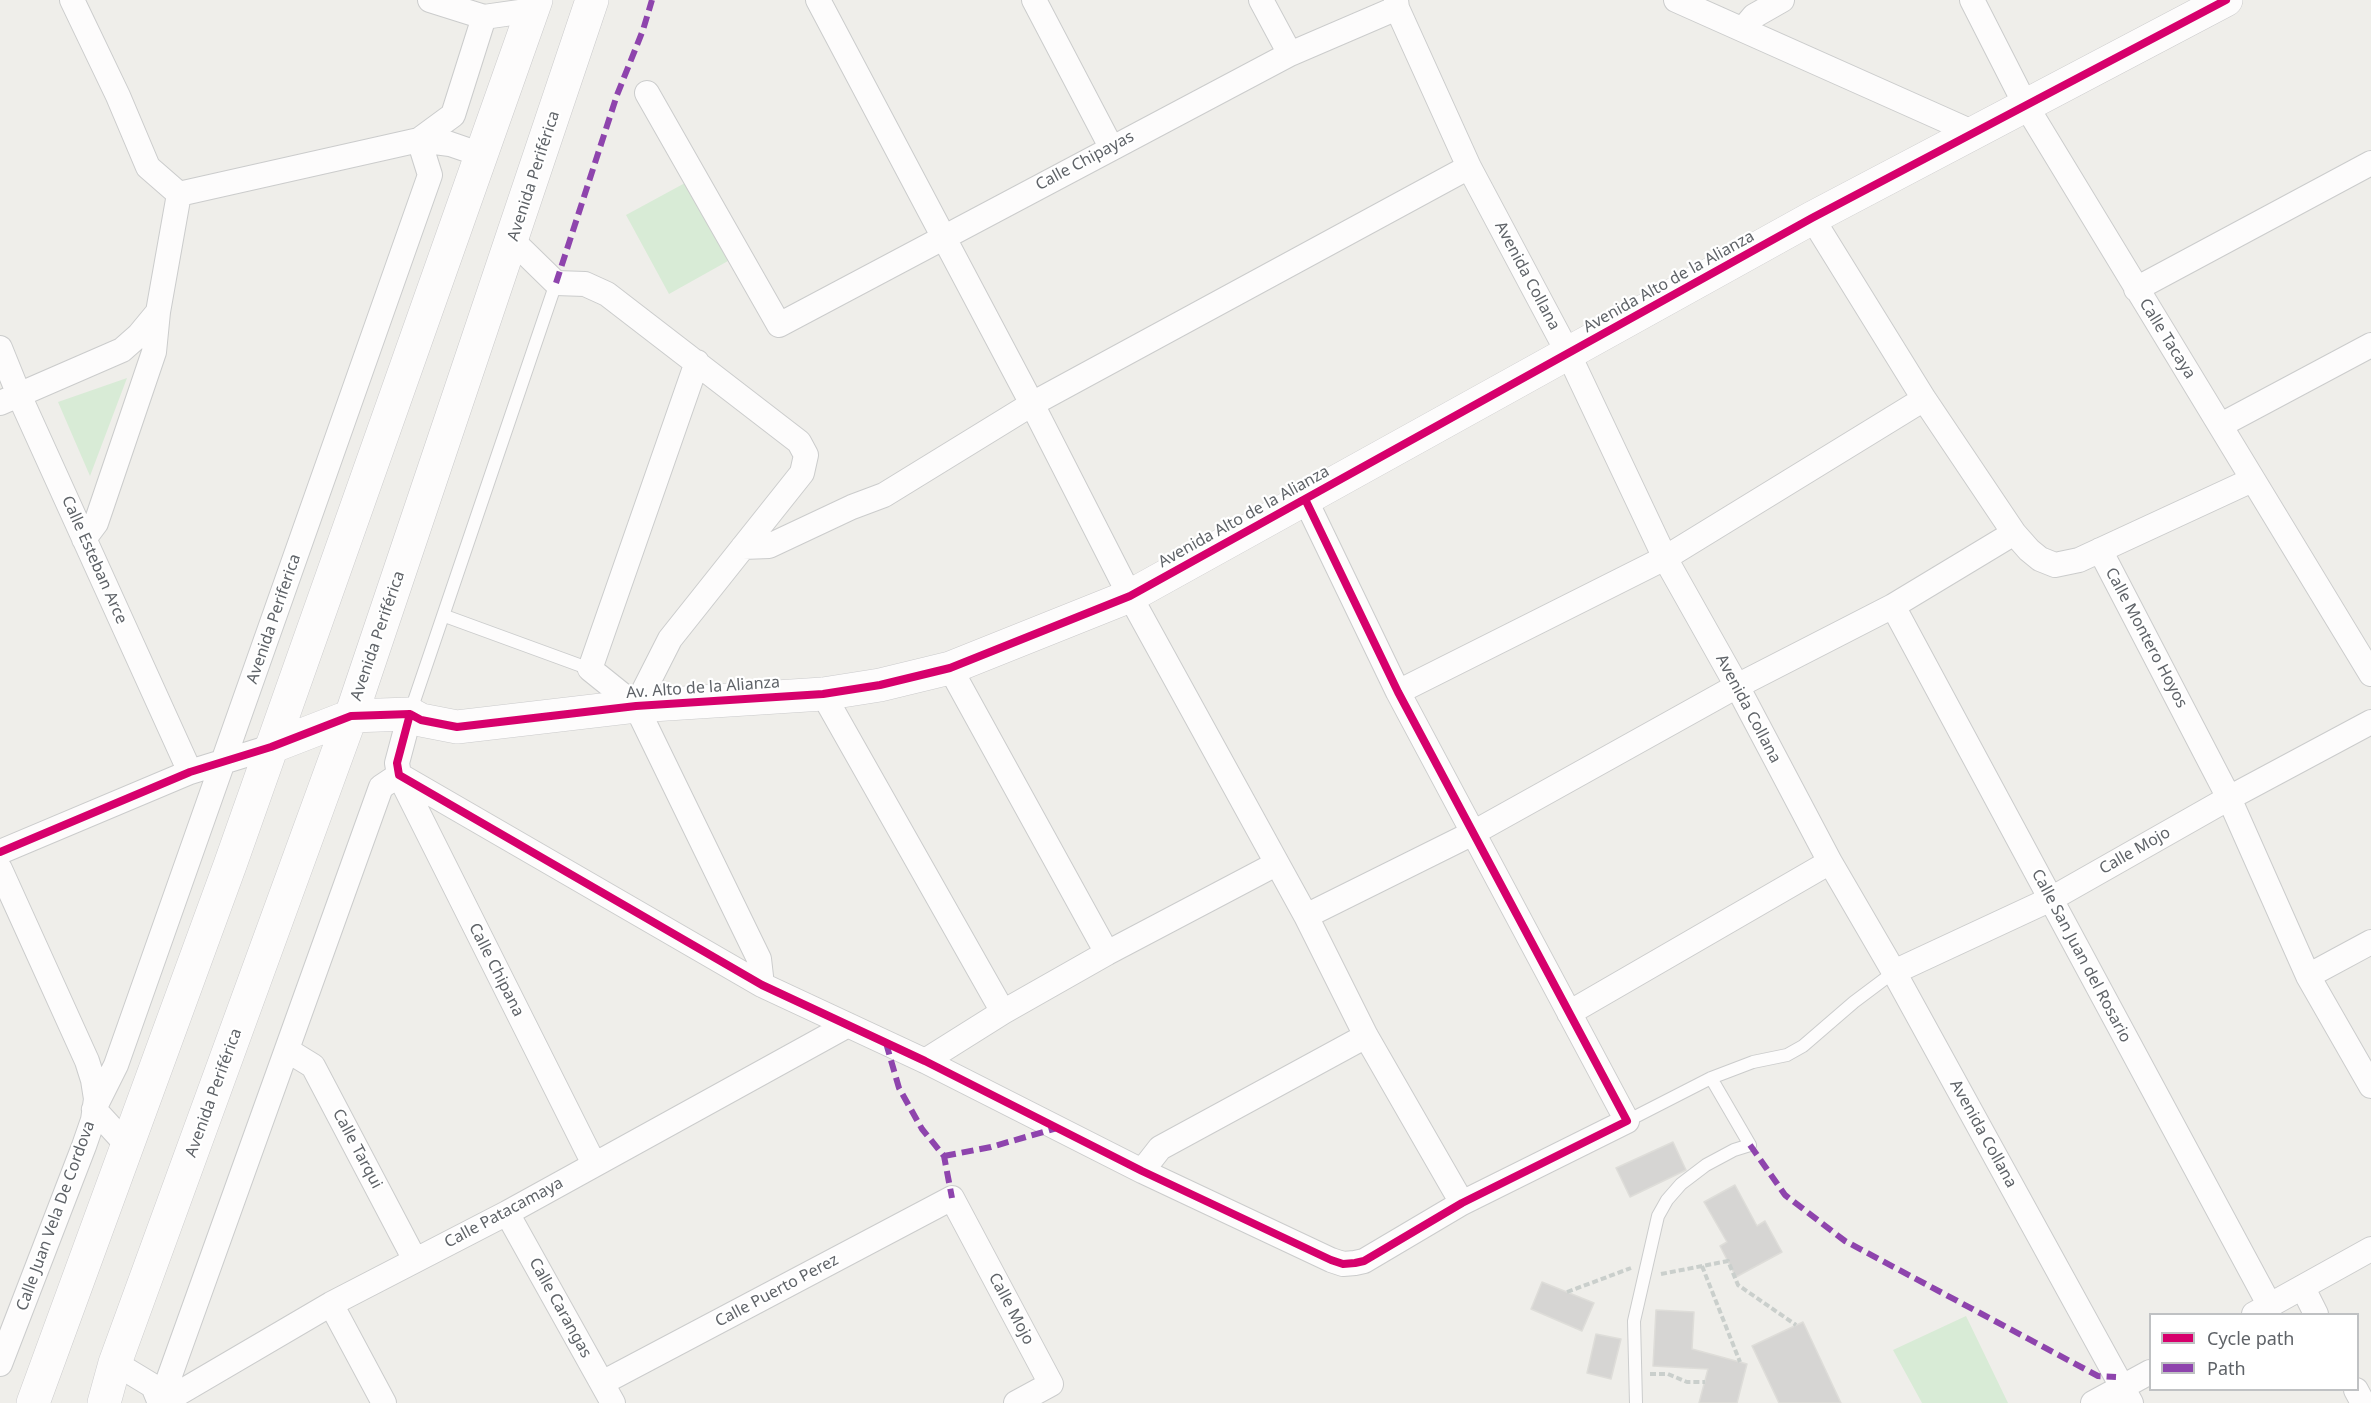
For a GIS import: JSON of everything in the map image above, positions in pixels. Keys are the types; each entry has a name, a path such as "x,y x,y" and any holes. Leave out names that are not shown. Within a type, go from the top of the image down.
{"street":[{"path":"72,0 118,96 148,168 179,194"},
{"path":"430,0 484,17 535,5"},
{"name":"Avenida Periférica","path":"104,1403 115,1363 351,716 513,241 592,0"},
{"path":"818,0 1032,404 1130,596 1306,916 1366,1036 1462,1203"},
{"path":"1034,0 1111,147"},
{"path":"1261,0 1290,54"},
{"path":"1676,0 1972,132"},
{"path":"1743,29 1754,16 1782,0"},
{"name":"Calle Tacaya","path":"1971,0 2025,104 2371,674"},
{"name":"Avenida Alto de la Alianza","path":"1130,596 1812,218 2226,0"},
{"name":"Calle Chipayas","path":"647,93 778,325 942,236 1290,54 1396,4"},
{"name":"Avenida Collana","path":"1396,4 1469,167 1568,353 1665,558 1737,686 1830,862 1894,972 2127,1395"},
{"path":"33,1403 271,747 535,5"},
{"path":"419,140 453,115 484,17"},
{"path":"179,194 419,140 450,144 482,155"},
{"name":"Avenida Periferica","path":"94,1110 116,1065 430,175 419,140"},
{"path":"2136,290 2371,163"},
{"path":"743,547 769,546 852,507 884,495 1032,404 1469,167"},
{"path":"84,539 96,523 154,352 158,312 179,194"},
{"name":"Calle Montero Hoyos","path":"1812,218 1923,399 2014,533 2040,559 2055,564 2079,560 2100,550 2229,798 2308,976 2371,1086"},
{"path":"513,241 556,283 585,284 607,294 799,442 806,455 802,473 670,639 636,706"},
{"path":"10,399 122,350 139,335 158,312"},
{"path":"2221,425 2371,345"},
{"name":"Calle Esteban Arce","path":"0,348 10,399 84,539 190,772"},
{"path":"697,362 590,669 636,706 759,959 762,985"},
{"path":"1398,692 1665,558 1923,399"},
{"path":"2100,550 2252,480"},
{"path":"399,775 762,985 925,1061 1142,1171 1343,1264 1364,1261 1462,1203 1627,1121 1398,692 1305,499"},
{"path":"1306,916 1473,833 1737,686 1893,606 2014,533"},
{"name":"Av. Alto de la Alianza","path":"271,747 351,716 410,714 421,720 457,727 636,706 823,694 880,685 950,668 1130,596"},
{"name":"Calle San Juan del Rosario","path":"1893,606 2051,899 2262,1310"},
{"path":"950,668 1107,953"},
{"path":"823,694 1003,1012"},
{"path":"399,775 397,763 410,714"},
{"name":"Calle Mojo","path":"1894,972 2051,899 2229,798 2371,722"},
{"path":"0,852 190,772 271,747"},
{"path":"161,1403 381,787 399,775"},
{"name":"Calle Chipana","path":"399,775 594,1164"},
{"path":"1569,1013 1830,862"},
{"path":"925,1061 1003,1012 1107,953 1276,864"},
{"name":"Calle Juan Vela De Cordova","path":"0,869 87,1061 96,1099 84,1146 0,1364"},
{"path":"2308,976 2371,942"},
{"name":"Calle Patacamaya","path":"161,1403 331,1304 507,1213 848,1025"},
{"path":"1142,1171 1160,1148 1366,1036"},
{"name":"Calle Tarqui","path":"287,1050 313,1066 415,1260"},
{"path":"94,1110 127,1145"},
{"name":"Calle Mojo","path":"952,1198 1051,1384 1016,1403"},
{"name":"Calle Puerto Perez","path":"607,1393 952,1198"},
{"name":"Calle Carangas","path":"507,1213 607,1393"},
{"path":"2262,1310 2371,1250"},
{"path":"2303,1288 2316,1313"},
{"path":"331,1304 384,1403"},
{"path":"115,1363 153,1386 161,1403"},
{"path":"2093,1403 2127,1395 2149,1374"}],"lane":[{"path":"410,714 556,283"},
{"path":"445,616 590,669"},
{"path":"1627,1121 1711,1078 1753,1062 1787,1055 1803,1046 1854,1002 1894,972"},
{"path":"1636,1403 1634,1321 1658,1216 1667,1200 1681,1184 1706,1165 1734,1150 1750,1145 1711,1078"}],"path":[{"path":"1643,1278 1728,1261 1738,1285 1796,1325"},
{"path":"1567,1293 1647,1262"},
{"path":"1702,1266 1740,1362"},
{"path":"1635,1373 1668,1374 1687,1382 1705,1383"}],"green space":[{"path":"685,183 728,261 669,294 626,215"},
{"path":"127,378 90,476 58,402"},
{"path":"1966,1316 2008,1403 1922,1403 1893,1350"}],"building":[{"path":"1673,1142 1686,1170 1630,1197 1616,1168"},
{"path":"1735,1185 1757,1226 1765,1221 1782,1252 1736,1277 1720,1246 1727,1242 1704,1202"},
{"path":"1542,1282 1594,1303 1582,1331 1531,1309"},
{"path":"1656,1310 1694,1312 1692,1349 1747,1364 1737,1403 1699,1403 1708,1369 1653,1366"},
{"path":"1803,1322 1841,1403 1779,1403 1752,1346"},
{"path":"1596,1334 1621,1339 1611,1379 1587,1373"}],"marked path":[{"path":"556,283 617,95 643,30 652,0"},
{"path":"886,1043 899,1088 922,1129 944,1156 952,1198"},
{"path":"944,1156 991,1147 1057,1128"},
{"path":"1750,1145 1785,1195 1845,1241 2098,1376 2116,1377"}],"cycle path":[{"path":"0,852 190,772 271,747 351,716 410,714 421,720 457,727 636,706 823,694 880,685 950,668 1130,596 1812,218 2226,0"},
{"path":"410,714 397,763 399,775 762,985 925,1061 1142,1171 1331,1260 1343,1264 1364,1261 1462,1203 1627,1121 1398,692 1305,499"}]}
